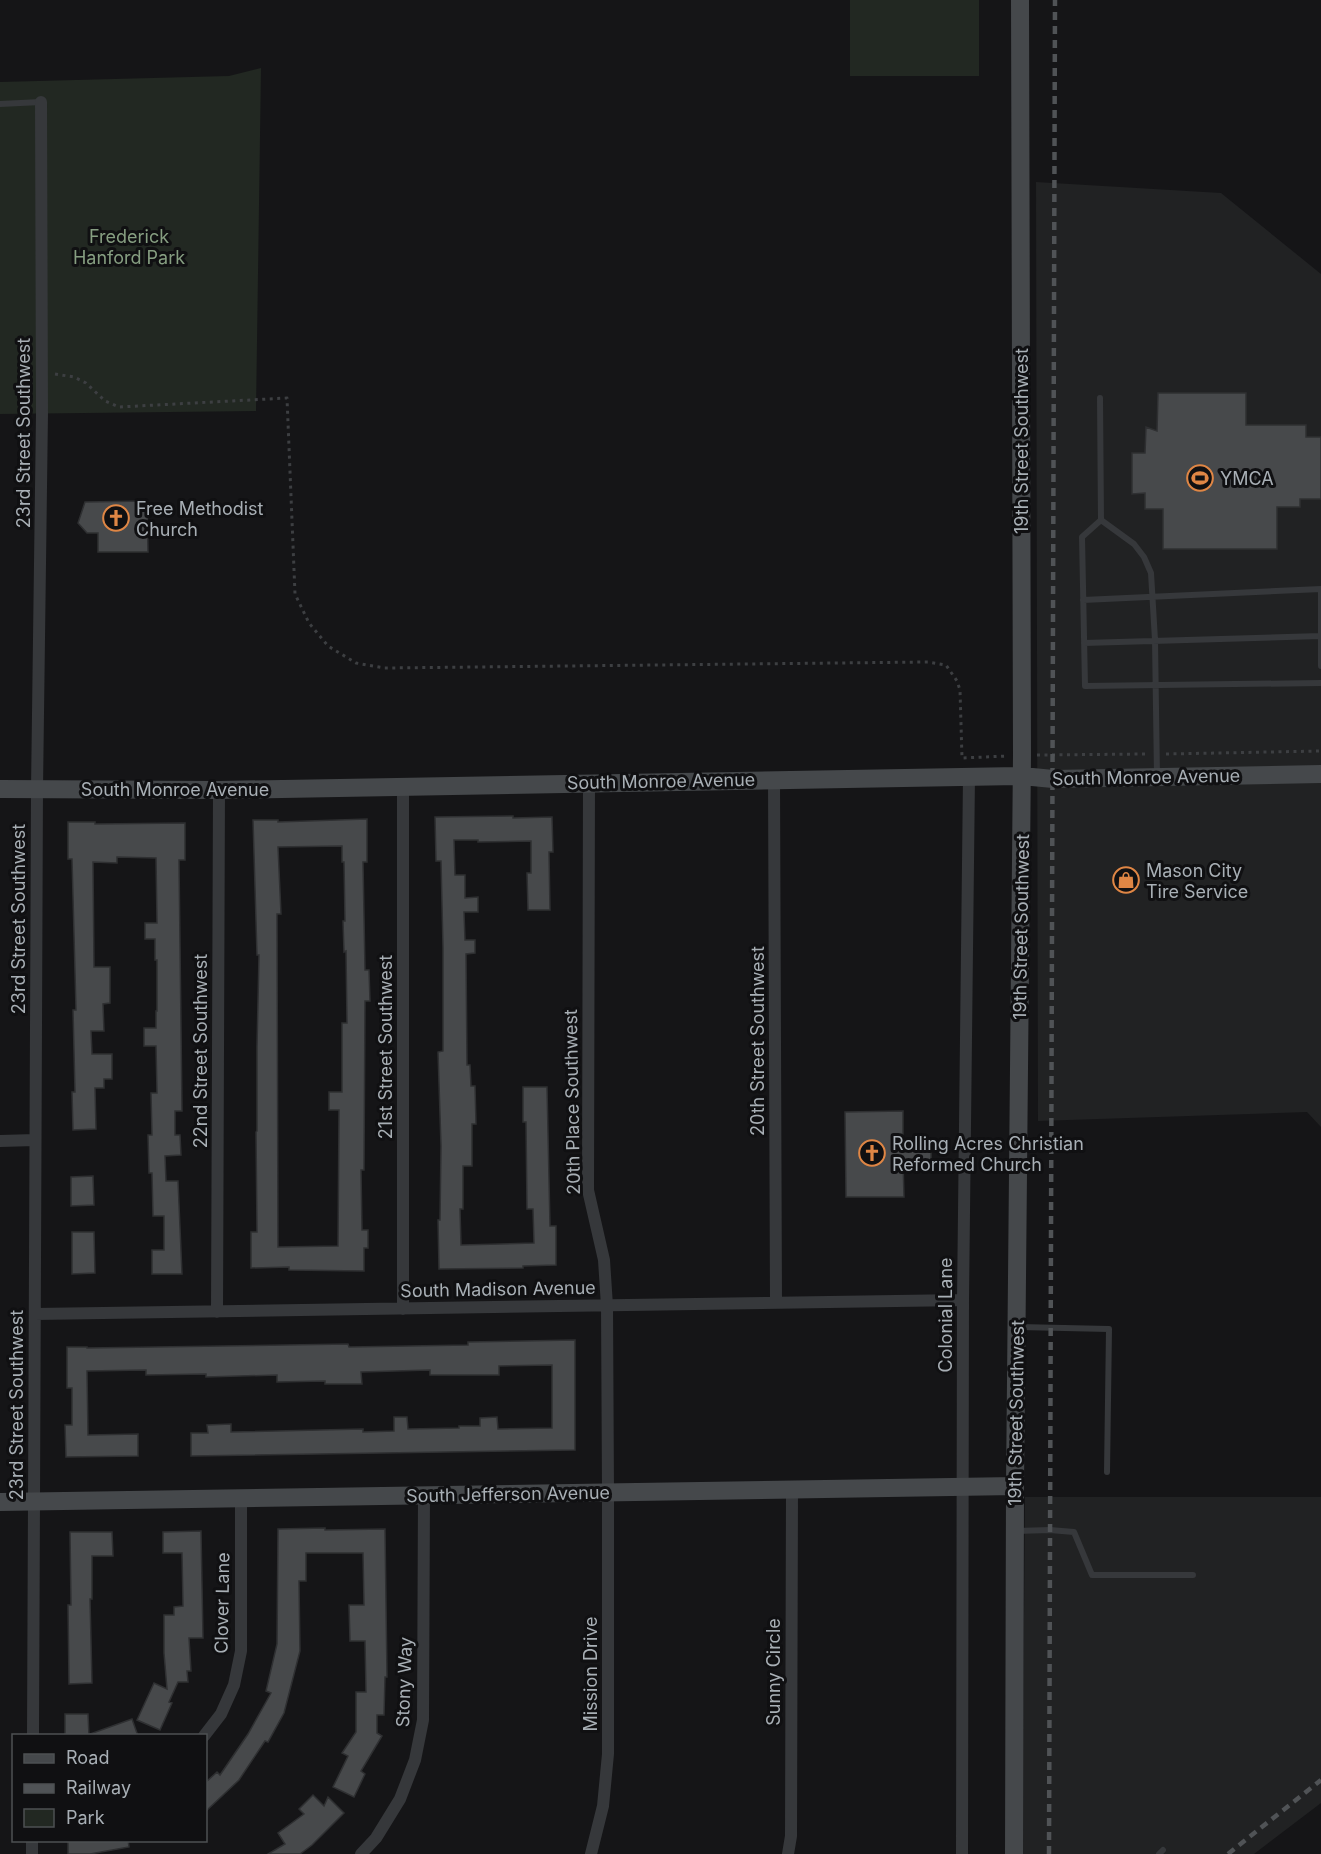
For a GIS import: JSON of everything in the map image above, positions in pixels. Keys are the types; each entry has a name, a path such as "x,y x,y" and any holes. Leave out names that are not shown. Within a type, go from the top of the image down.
{"main road":[{"name":"19th Street Southwest","path":"1014,1854 1022,776 1020,0"},
{"name":"South Monroe Avenue","path":"0,789 219,790 969,776 1022,776 1053,779 1321,774"},
{"name":"South Jefferson Avenue","path":"0,1502 1015,1486"}],"street":[{"name":"23rd Street Southwest","path":"33,1734 37,789 42,371 41,102"},
{"name":"Colonial Lane","path":"962,1854 963,1300 969,776"},
{"name":"20th Street Southwest","path":"774,779 776,1303"},
{"name":"20th Place Southwest","path":"589,782 588,1190 604,1260 607,1306 608,1492"},
{"name":"21st Street Southwest","path":"403,786 403,1309"},
{"name":"22nd Street Southwest","path":"217,1312 219,790"},
{"path":"0,1141 35,1140"},
{"name":"South Madison Avenue","path":"35,1314 963,1300"},
{"name":"Sunny Circle","path":"788,1854 791,1836 792,1489"},
{"name":"Mission Drive","path":"591,1854 603,1806 608,1754 608,1492"},
{"name":"Stony Way","path":"361,1854 376,1839 400,1799 415,1760 423,1719 424,1495"},
{"name":"Clover Lane","path":"206,1734 221,1714 230,1695 241,1651 241,1498"}],"lane":[{"path":"0,104 41,102"},
{"path":"1100,398 1101,520 1082,537 1085,686 1321,683"},
{"path":"1101,520 1134,544 1144,557 1151,573 1155,640 1157,777"},
{"path":"1083,600 1321,590 1321,666"},
{"path":"1084,643 1321,636"},
{"path":"1017,1327 1109,1329 1107,1472"},
{"path":"1015,1531 1074,1532 1092,1575 1193,1575"}],"path":[{"path":"42,371 74,377 86,383 105,401 119,407 287,398 295,594 309,623 328,646 356,663 384,668 928,662 946,665 957,681 960,690 962,758 1022,755 1321,751"}],"shaded area":[{"path":"1036,182 1221,193 1321,274 1321,1127 1307,1112 1038,1121"},
{"path":"1025,1497 1321,1497 1321,1803 1254,1854 1022,1854"}],"green space":[{"path":"850,0 979,0 979,76 850,76"},
{"name":"Frederick Hanford Park","path":"261,68 256,411 0,414 0,82 229,76"}],"building":[{"path":"1158,393 1246,393 1246,425 1306,425 1306,437 1321,437 1321,499 1300,499 1300,507 1277,507 1277,549 1163,549 1163,509 1145,509 1145,493 1132,494 1132,453 1145,453 1146,427 1157,431"},
{"path":"147,501 148,552 98,552 98,533 87,533 78,523 85,502"},
{"path":"513,816 513,818 552,817 553,852 549,852 550,910 528,910 527,873 531,873 531,841 454,840 455,875 465,875 465,898 478,897 478,912 464,912 465,940 475,940 475,953 466,954 467,1065 470,1065 471,1086 475,1086 476,1124 472,1124 472,1166 463,1166 463,1209 460,1209 461,1245 534,1243 533,1209 527,1209 526,1122 523,1122 523,1087 547,1087 550,1226 556,1226 556,1265 523,1266 523,1268 439,1269 441,1146 438,1052 443,1051 443,948 441,861 436,861 435,817"},
{"path":"367,819 367,862 363,862 365,970 369,970 370,1001 365,1001 364,1170 361,1170 362,1230 368,1230 368,1248 364,1248 364,1271 289,1270 289,1267 251,1268 251,1232 257,1232 259,955 257,955 253,820 278,820 278,822","holes":["342,846 342,862 344,862 345,921 343,921 344,952 346,951 347,1023 342,1023 342,1092 329,1092 329,1110 339,1110 338,1246 278,1247 277,914 281,914 278,847"]},
{"path":"68,822 185,823 185,860 179,860 182,1111 175,1111 175,1135 180,1135 181,1155 165,1156 166,1181 178,1181 182,1274 152,1274 152,1250 164,1250 164,1216 153,1216 152,1173 149,1173 148,1135 152,1135 151,1093 157,1093 156,1046 144,1046 144,1028 156,1028 155,939 145,939 145,923 157,923 156,858 117,857 117,863 93,862 94,967 110,967 110,1003 103,1004 104,1031 91,1031 92,1054 112,1054 112,1079 104,1079 104,1088 95,1088 96,1129 73,1130 72,1092 75,1092 73,1010 76,1010 72,859 68,859"},
{"path":"903,1111 903,1141 931,1141 931,1160 903,1161 904,1197 846,1197 845,1112"},
{"path":"93,1176 94,1205 71,1206 71,1177"},
{"path":"72,1232 94,1232 95,1273 72,1274"},
{"path":"575,1340 575,1450 191,1456 191,1433 208,1433 207,1425 231,1424 231,1432 363,1429 363,1432 394,1431 394,1417 407,1417 408,1429 480,1426 480,1418 497,1417 498,1429 552,1428 552,1365 499,1366 499,1375 430,1375 430,1370 361,1372 362,1384 325,1384 325,1381 277,1382 277,1375 206,1377 206,1374 146,1375 146,1370 87,1371 88,1435 138,1434 138,1456 66,1457 65,1425 72,1425 72,1388 67,1388 67,1347 348,1344 349,1347"},
{"path":"278,1529 385,1529 387,1677 385,1677 384,1715 377,1715 377,1733 382,1736 361,1771 365,1774 354,1797 333,1787 348,1756 342,1753 356,1732 356,1692 366,1692 365,1641 350,1641 349,1605 364,1605 363,1553 306,1553 306,1581 299,1581 300,1651 284,1713 268,1742 265,1741 239,1780 207,1810 207,1781 217,1772 220,1775 248,1734 271,1693 266,1691 277,1644"},
{"path":"201,1531 203,1638 189,1638 191,1671 187,1671 188,1682 178,1682 160,1730 137,1720 154,1683 167,1689 164,1615 174,1615 174,1607 183,1606 182,1553 163,1553 163,1532"},
{"path":"70,1532 112,1532 113,1556 92,1556 92,1599 90,1599 92,1683 69,1684"},
{"path":"65,1714 88,1714 89,1734 65,1734"},
{"path":"132,1719 137,1734 90,1734"},
{"path":"313,1795 324,1806 328,1797 344,1813 300,1854 268,1854 285,1844 278,1833 304,1814 299,1809"},
{"path":"68,1842 128,1842 129,1847 90,1854 68,1854"}],"railway":[{"path":"1049,1854 1055,0"},
{"path":"1228,1854 1321,1780"}],"place":[{"name":"YMCA","path":"1200,478"},
{"name":"Free Methodist Church","path":"116,518"},
{"name":"Mason City Tire Service","path":"1126,880"},
{"name":"Rolling Acres Christian Reformed Church","path":"872,1153"}]}
